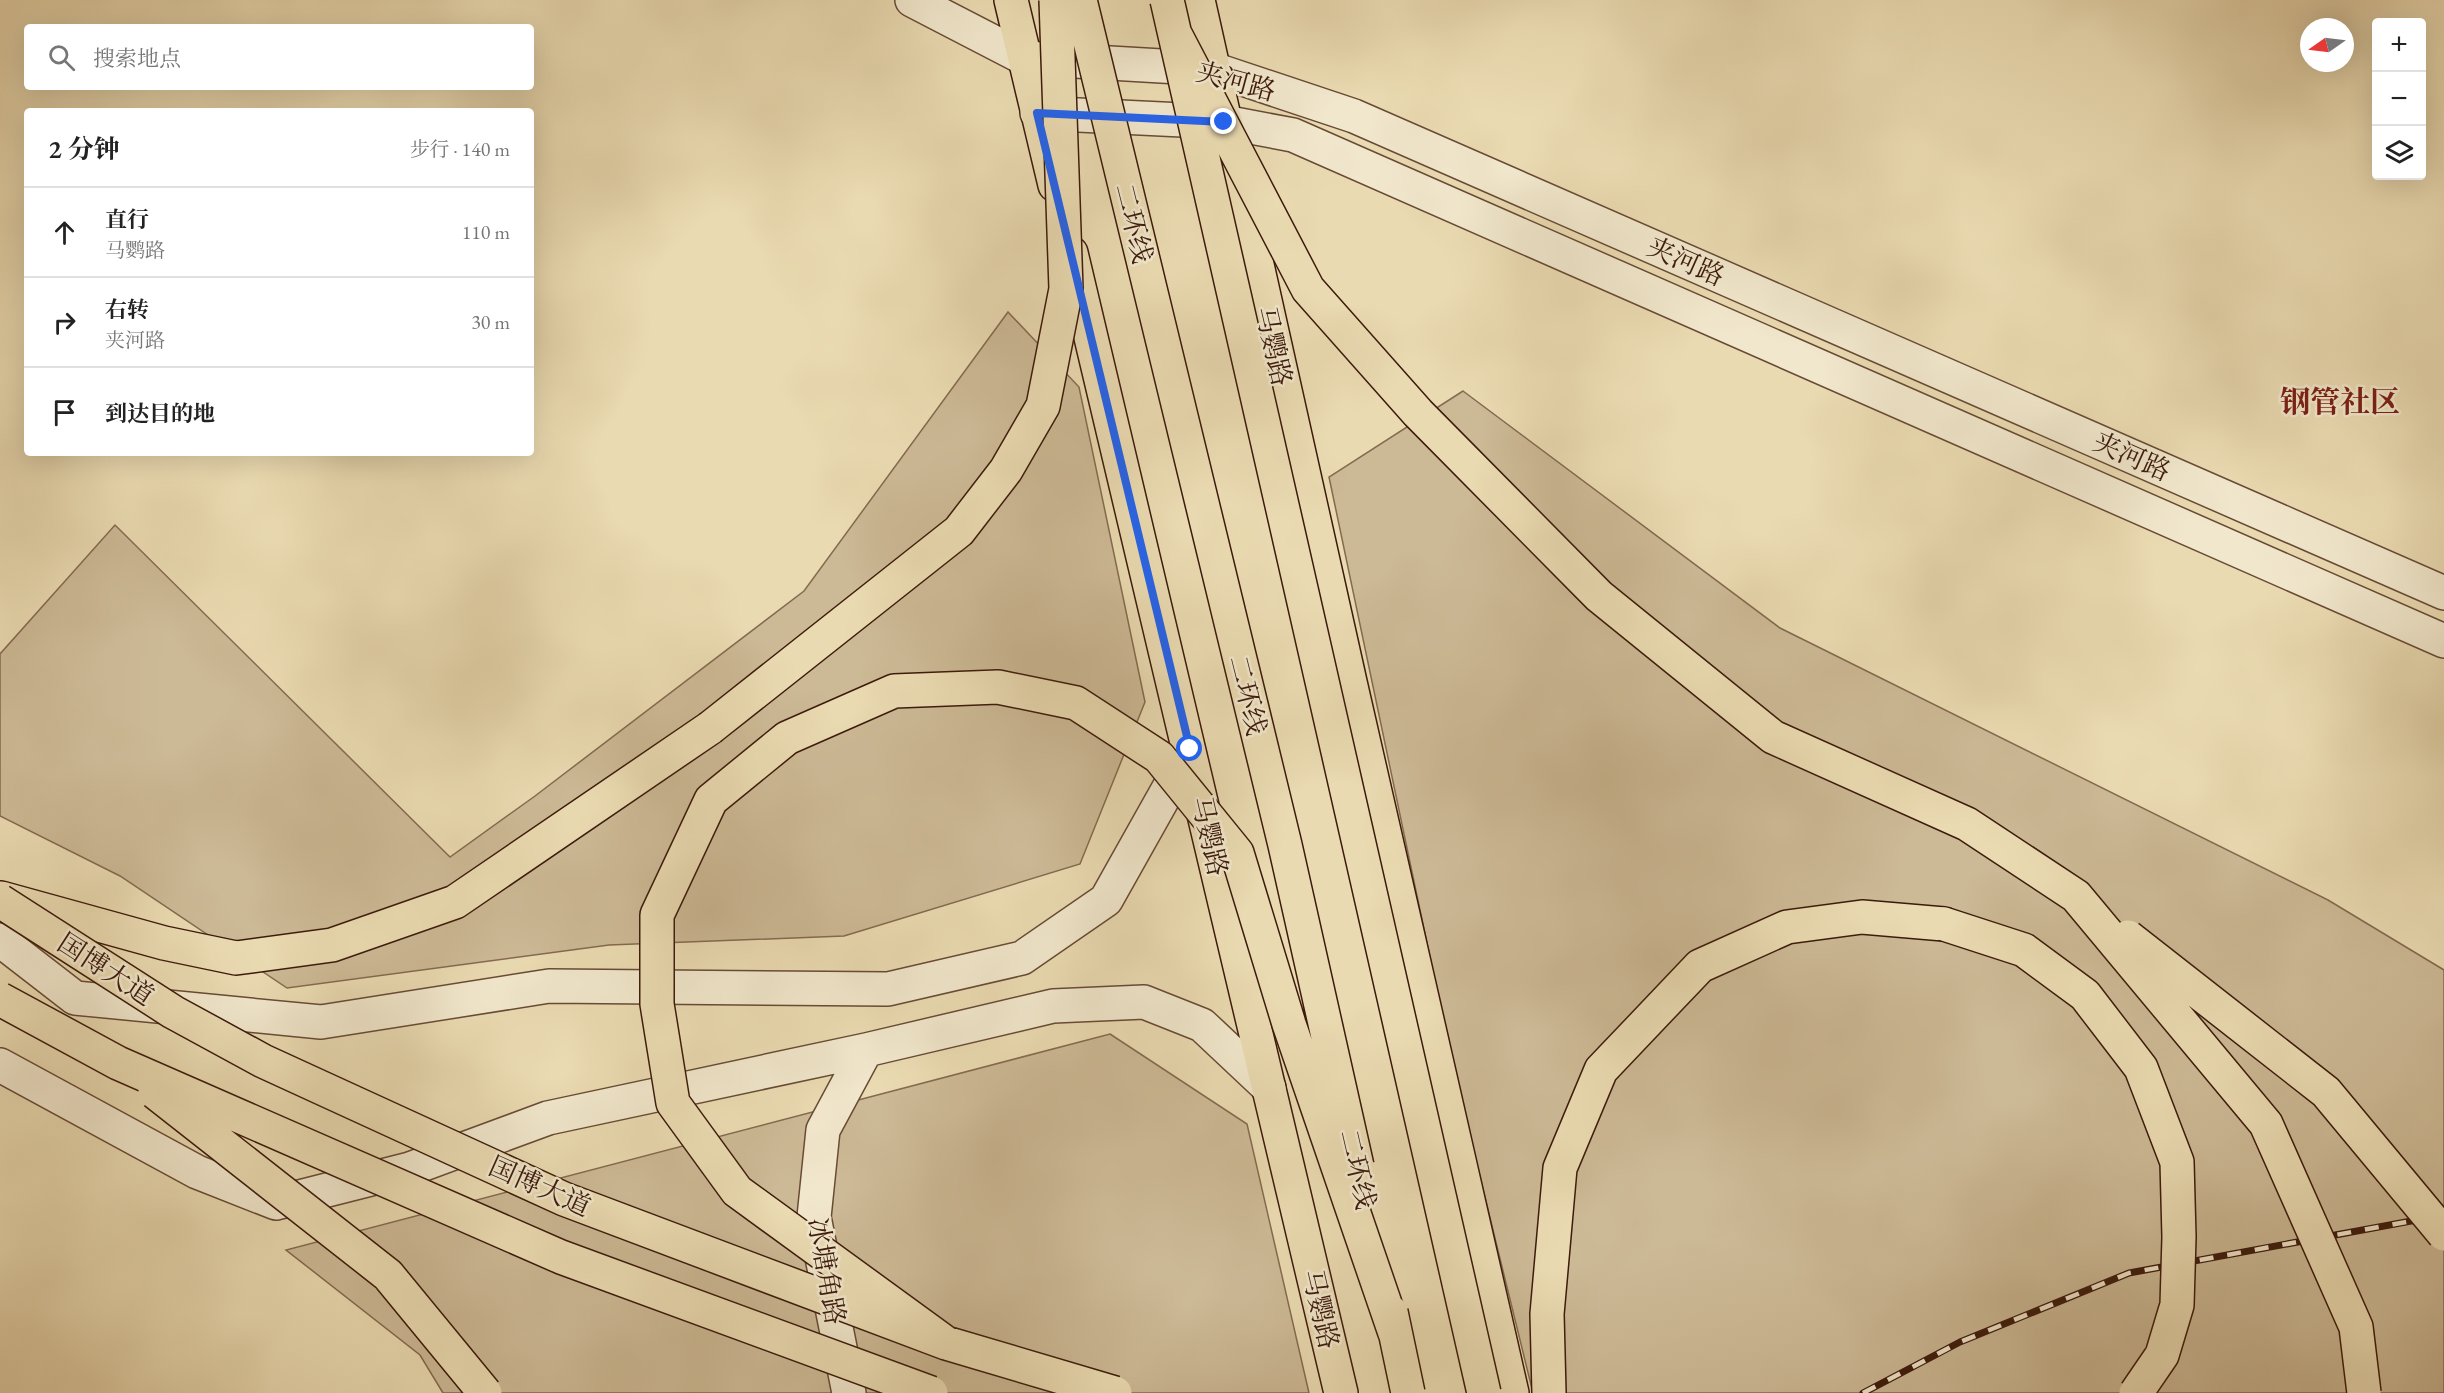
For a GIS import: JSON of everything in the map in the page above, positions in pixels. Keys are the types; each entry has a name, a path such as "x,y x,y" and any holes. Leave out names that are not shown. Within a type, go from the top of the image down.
{"main road":[{"name":"马鹦路","path":"1011,0 1341,1393"},
{"path":"0,899 164,943 236,958 332,945 455,902 710,728 958,531 1006,470 1043,406 1066,289 1056,0"},
{"name":"二环线","path":"1080,0 1285,845 1408,1393"},
{"path":"1167,0 1484,1393"},
{"name":"马鹦路","path":"1198,0 1512,1393"},
{"path":"1176,36 1308,288 1418,413 1599,596 1773,737 1967,824 2076,896 2326,1092 2444,1234"},
{"path":"946,1343 737,1191 674,1103 657,1004 657,915 711,800 787,738 894,691 998,687 1076,703 1159,757 1237,853 1289,1024 1395,1332"},
{"path":"2076,896 2266,1124 2356,1327 2364,1393"},
{"name":"国博大道","path":"0,899 173,1012 263,1061 564,1199 946,1343 1115,1393"},
{"path":"1550,1393 1547,1314 1560,1168 1601,1070 1700,966 1786,927 1862,917 1944,924 2024,950 2085,995 2141,1068 2177,1162 2179,1236 2177,1305 2162,1355 2136,1393"},
{"name":"国博大道","path":"0,999 118,1063 561,1257 931,1393"},
{"path":"118,1063 388,1275 485,1393"}],"street":[{"name":"夹河路","path":"912,0 1024,58 1213,69 1354,116 2444,593"},
{"name":"夹河路","path":"1037,113 1224,122 1293,135 2444,641"},
{"path":"0,940 75,998 321,1022 549,986 888,989 1022,958 1106,900 1190,749"},
{"path":"0,1065 197,1172 276,1203 410,1169 548,1118 866,1050 1053,1006 1144,1002 1202,1025 1269,1088"},
{"name":"冰塘角路","path":"849,1393 814,1217 823,1130 866,1050"}],"shaded area":[{"path":"1008,312 1079,387 1145,702 1080,864 844,936 609,945 287,988 120,876 0,816 0,654 115,525 450,857 535,796 804,591"},
{"path":"1463,391 1780,628 2328,900 2444,970 2444,1393 1533,1393 1453,1067 1329,477"},
{"path":"1110,1034 1247,1124 1309,1393 443,1393 420,1355 286,1250"}],"railway":[{"path":"1863,1393 1960,1342 2129,1273 2444,1215"}],"district":[{"name":"钢管社区","path":"2340,401"}],"route":[{"path":"1190,749 1037,113 1224,122"}]}
